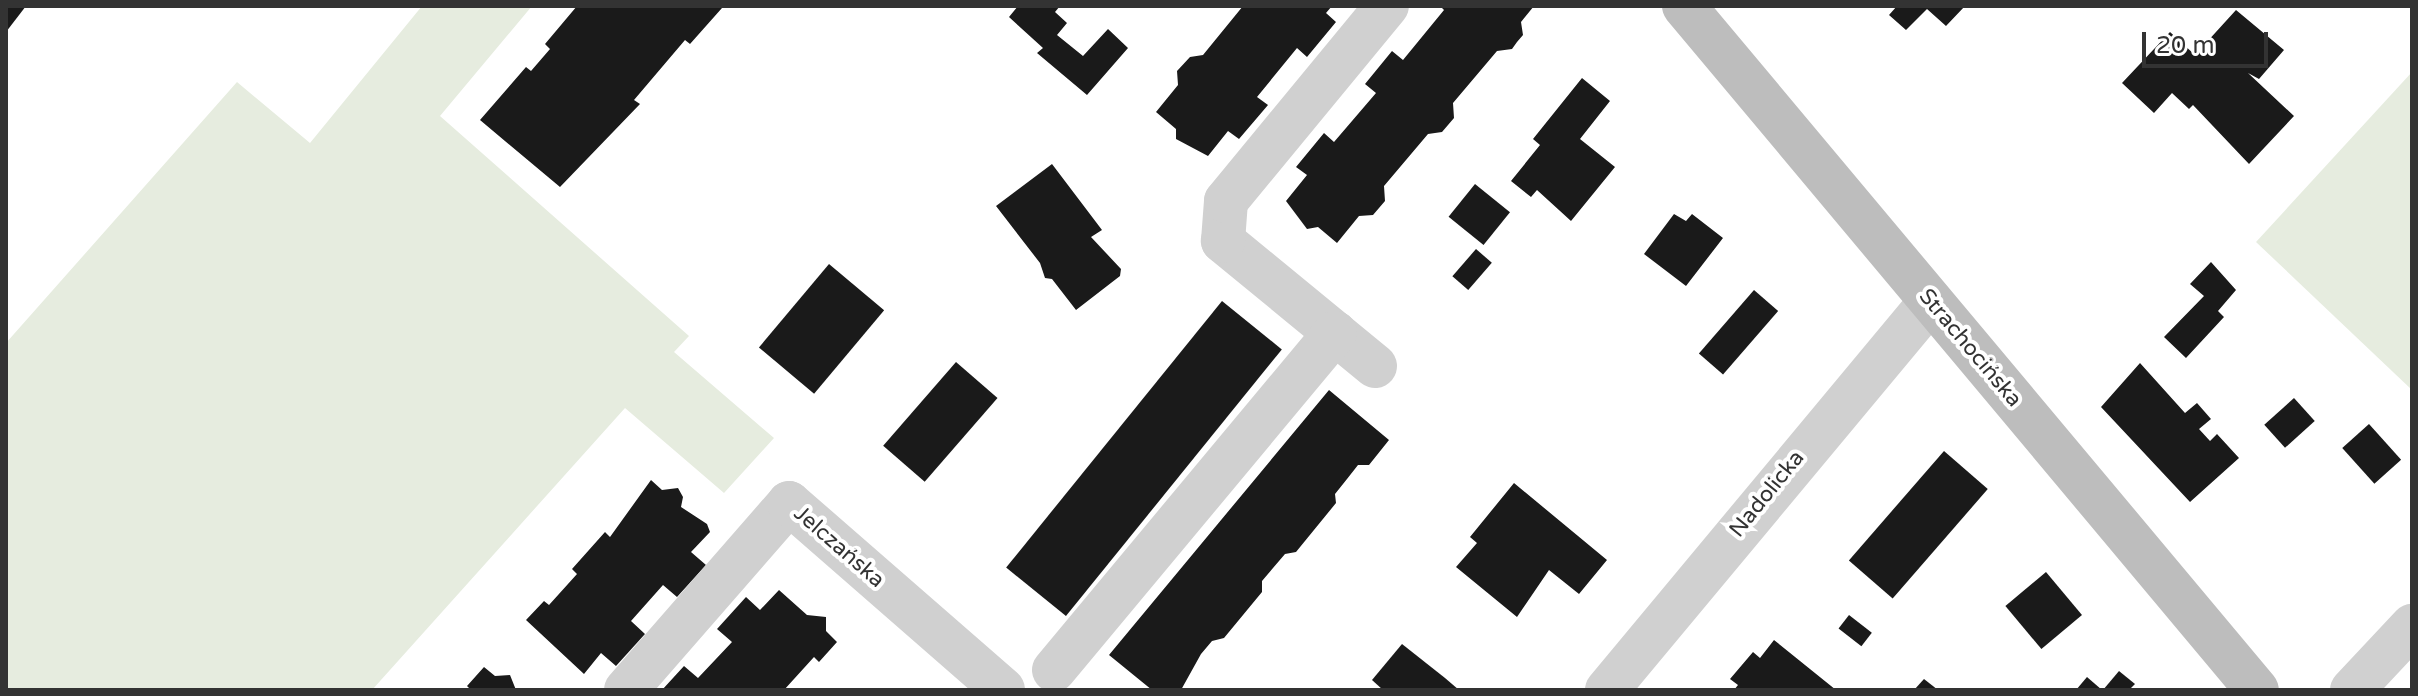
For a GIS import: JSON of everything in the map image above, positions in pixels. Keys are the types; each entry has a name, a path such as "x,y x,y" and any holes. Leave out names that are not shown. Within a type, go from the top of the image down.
{"main road":[{"name":"Strachocińska","path":"1684,6 2257,690"}],"street":[{"path":"1375,366 1223,241 1226,201 1387,6"},
{"name":"Nadolicka","path":"1607,690 1931,301"},
{"path":"1054,670 1335,333"},
{"name":"Jelczańska","path":"626,690 789,503 1003,690"},
{"path":"2352,690 2412,626"}],"shaded area":[{"path":"422,6 532,6 440,116 689,336 674,352 774,438 724,493 625,408 372,690 6,690 6,343 237,82 310,143"},
{"path":"2412,72 2412,390 2256,242"}],"building":[{"path":"6,6 26,6 6,32"},
{"path":"577,6 722,8 690,44 685,40 634,100 640,104 560,187 480,120 526,67 531,71 550,49 545,44"},
{"path":"1018,6 1060,6 1055,12 1067,23 1057,35 1083,56 1108,29 1128,48 1087,95 1037,53 1043,48 1009,17"},
{"path":"1243,6 1332,6 1326,13 1336,22 1307,57 1297,48 1257,97 1268,105 1239,139 1228,131 1208,156 1176,139 1176,129 1156,112 1178,85 1177,71 1190,57 1203,55"},
{"path":"1440,6 1534,6 1521,22 1523,35 1512,49 1497,51 1453,103 1454,118 1442,132 1428,134 1384,186 1385,201 1373,215 1359,216 1337,243 1318,227 1307,229 1286,201 1307,175 1296,167 1324,133 1334,142 1376,93 1365,84 1392,51 1403,60 1444,10"},
{"path":"1897,6 1965,6 1946,26 1927,9 1906,30 1889,15"},
{"path":"2236,10 2284,50 2259,79 2248,73 2294,116 2249,164 2193,105 2189,109 2172,93 2154,113 2122,83 2170,32 2195,55"},
{"path":"1582,78 1610,101 1580,139 1615,167 1571,221 1537,190 1531,197 1511,181 1540,145 1533,139"},
{"path":"1052,164 1102,230 1091,237 1121,269 1120,276 1076,310 1052,279 1045,278 1040,263 996,206"},
{"path":"1475,184 1510,212 1484,245 1449,217"},
{"path":"1674,214 1686,221 1692,214 1723,238 1686,286 1644,254"},
{"path":"1476,249 1492,263 1468,290 1452,276"},
{"path":"2211,262 2236,290 2218,311 2224,317 2186,358 2164,337 2204,296 2190,284"},
{"path":"829,264 884,310 814,394 759,347"},
{"path":"1754,290 1778,311 1723,374 1699,353"},
{"path":"1222,301 1282,349 1066,616 1006,568"},
{"path":"956,362 998,398 925,482 883,446"},
{"path":"2140,363 2185,413 2197,403 2211,419 2199,429 2210,441 2217,434 2239,458 2190,502 2101,407"},
{"path":"1329,390 1389,440 1369,465 1358,465 1335,494 1336,503 1296,552 1285,554 1262,581 1262,592 1224,638 1212,641 1201,654 1181,690 1152,690 1109,655"},
{"path":"2294,398 2315,421 2285,448 2264,425"},
{"path":"2369,424 2401,460 2374,484 2342,448"},
{"path":"1944,451 1988,489 1893,598 1849,560"},
{"path":"651,480 662,490 678,488 683,497 681,507 707,524 710,532 691,552 706,565 677,597 663,585 631,621 645,634 616,666 601,653 584,674 526,620 544,601 549,605 577,574 572,569 605,532 610,537"},
{"path":"1514,483 1607,560 1579,594 1549,570 1517,617 1456,567 1477,543 1470,537"},
{"path":"2046,572 2082,615 2041,649 2005,606"},
{"path":"779,590 807,615 826,617 826,631 837,642 819,662 814,657 784,690 662,690 684,666 698,678 732,642 717,629 746,597 760,610"},
{"path":"1849,615 1872,633 1861,646 1839,628"},
{"path":"1774,640 1836,690 1734,690 1738,685 1730,679 1753,652 1760,658"},
{"path":"1402,644 1459,690 1383,690 1372,680"},
{"path":"484,667 495,676 510,675 516,690 471,690 467,686"},
{"path":"2119,671 2135,684 2129,690 2103,690"},
{"path":"2087,677 2102,690 2076,690"},
{"path":"1924,679 1938,690 1914,690"}]}
